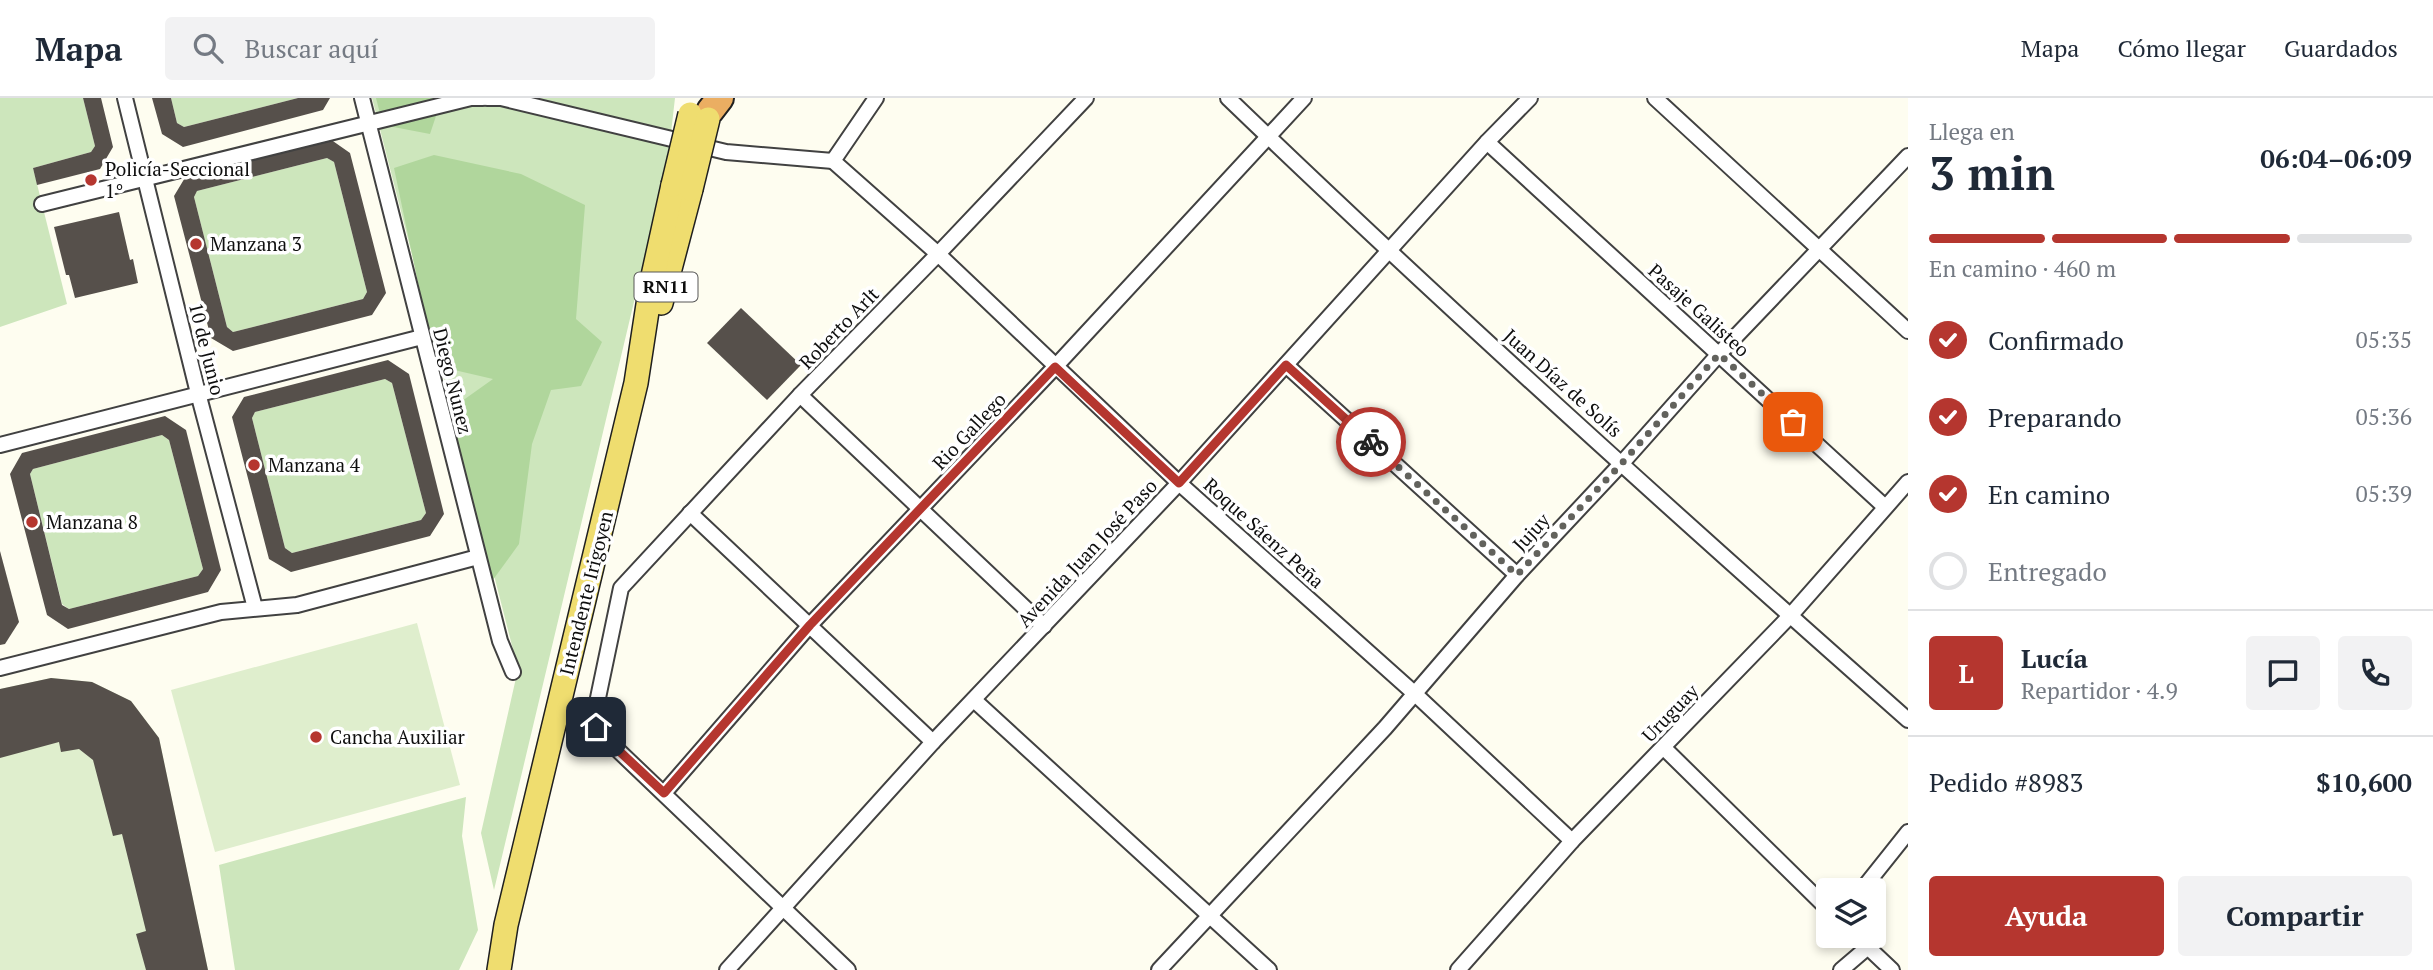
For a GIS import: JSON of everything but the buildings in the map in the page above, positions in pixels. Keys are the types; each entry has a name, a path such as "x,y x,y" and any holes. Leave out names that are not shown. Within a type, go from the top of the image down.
{"main road":[{"name":"Intendente Irigoyen","path":"499,970 506,925 636,383 651,285 706,106"},
{"name":"Intendente Irigoyen","path":"490,970 506,925"}],"street":[{"name":"10 de Junio","path":"125,98 198,393 255,608"},
{"name":"Diego Nunez","path":"362,98 500,641 513,672"},
{"path":"42,204 471,98 501,99 726,152 833,162 876,98"},
{"name":"Roberto Arlt","path":"664,793 601,734 594,717 621,588 800,395 1087,98"},
{"name":"Juan Díaz de Solís","path":"1228,98 1389,250 1790,616 1908,720"},
{"name":"Rio Gallego","path":"664,793 810,625 1055,367 1304,98"},
{"name":"Avenida Juan José Paso","path":"727,970 933,743 1179,483 1487,142 1530,98"},
{"path":"1655,98 1908,331"},
{"name":"Pasaje Galisteo","path":"1487,142 1885,507"},
{"name":"Jujuy","path":"1159,970 1385,728 1517,575 1719,354 1908,156"},
{"name":"Roque Sáenz Peña","path":"833,162 938,254 1179,483 1414,692 1572,841"},
{"path":"0,445 422,337"},
{"path":"1286,365 1517,575"},
{"path":"800,395 1044,626"},
{"name":"Uruguay","path":"1458,970 1572,841 1790,616 1908,482"},
{"path":"690,513 933,743"},
{"path":"0,668 221,612 298,605 478,557"},
{"path":"974,700 1269,970"},
{"path":"1664,748 1816,897"},
{"path":"664,793 848,970"},
{"path":"1871,878 1908,832"},
{"path":"1841,970 1867,948"},
{"path":"1869,948 1892,970"}],"green space":[{"path":"0,98 83,98 95,146 91,152 33,168 67,304 0,327"},
{"path":"171,98 298,98 184,127 177,123"},
{"path":"372,98 675,98 668,159 494,890 481,833 518,669"},
{"path":"376,98 442,98 430,134 383,125"},
{"path":"434,155 521,174 585,205 576,319 602,342 581,386 551,390 532,444 519,544 487,588 450,479 448,411 493,379 437,366 436,369 394,168"},
{"path":"327,158 334,162 367,292 363,299 233,332 227,327 194,197 197,191"},
{"path":"385,379 392,383 426,513 421,520 292,553 285,548 252,418 255,412"},
{"path":"162,435 169,440 203,569 198,576 69,609 62,604 30,474 33,469"},
{"name":"Cancha Auxiliar","path":"417,623 460,785 215,852 171,690"},
{"path":"51,678 92,682 131,701 159,738 208,970 0,970 0,689"},
{"path":"466,797 462,836 478,930 459,970 235,970 219,865"}],"way so far":[{"path":"1371,442 1517,575 1719,354 1793,422"}],"place":[{"name":"Policía-Seccional 1°","path":"91,180"},
{"name":"Manzana 3","path":"196,244"},
{"name":"Manzana 4","path":"254,465"},
{"name":"Manzana 8","path":"32,522"},
{"name":"Cancha Auxiliar","path":"316,737"}],"route":[{"path":"596,727 664,793 810,625 1055,367 1179,483 1286,365 1371,442"}]}
